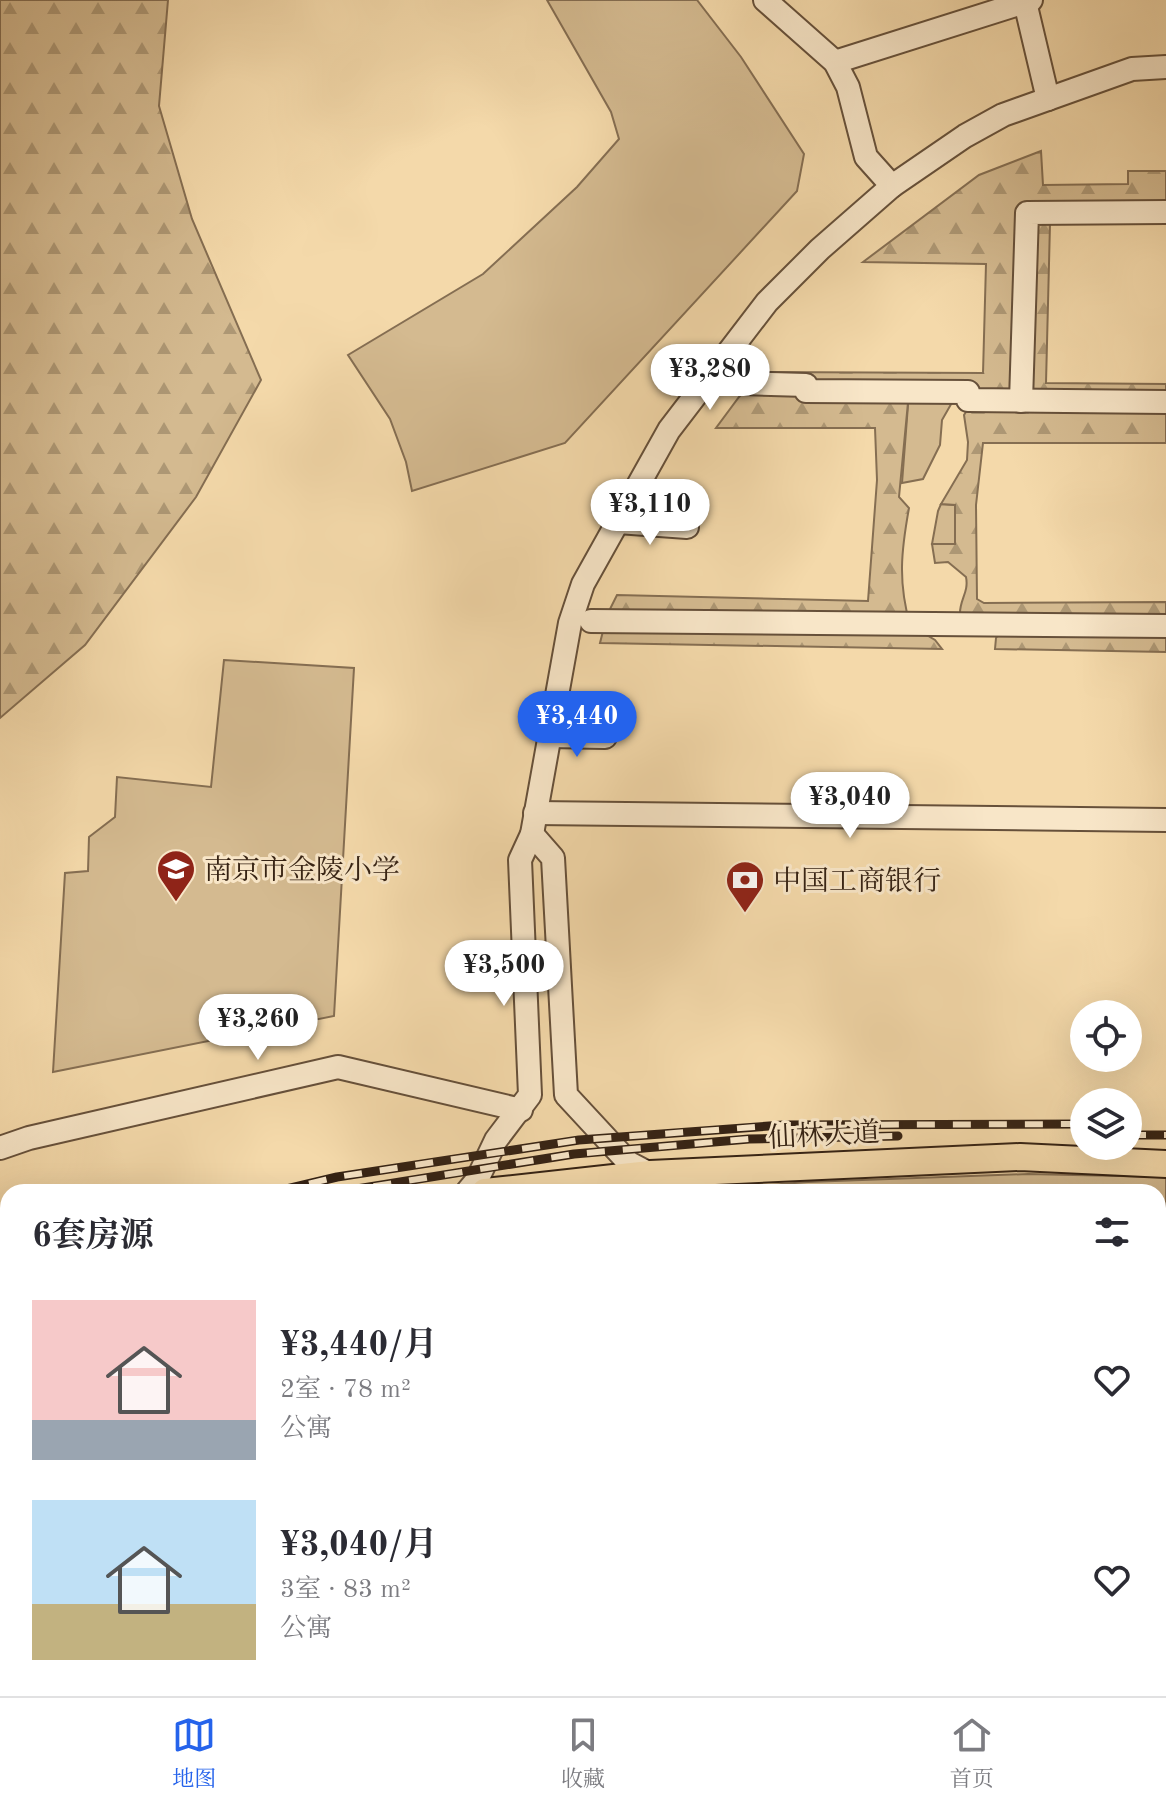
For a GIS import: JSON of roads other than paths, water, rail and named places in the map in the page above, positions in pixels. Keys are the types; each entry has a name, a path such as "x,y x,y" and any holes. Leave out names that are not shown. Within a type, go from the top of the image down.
{"main road":[{"name":"仙林大道","path":"558,1184 650,1174 1020,1157 1166,1164"}],"street":[{"path":"765,0 835,62 848,87 866,157 892,186"},
{"path":"835,62 1028,1 1048,99"},
{"path":"474,1184 496,1140 530,1095 520,860 534,824 570,623 583,584 669,430 767,302 820,249 892,186 965,136 1003,115 1132,69 1166,67"},
{"path":"1021,401 1027,213 1166,212"},
{"path":"741,383 806,385 806,391 968,392 968,400 1166,402"},
{"path":"618,522 687,527"},
{"path":"591,621 1166,626"},
{"path":"549,736 605,737"},
{"path":"534,824 1166,820"},
{"path":"534,824 553,858 566,1095 629,1163 650,1174"},
{"path":"0,1148 29,1138 338,1067 521,1110"}],"railway":[{"path":"308,1184 579,1140 783,1125 1070,1124"},
{"path":"1142,1135 1166,1135"},
{"path":"388,1184 574,1154 749,1139 898,1136"}],"place":[{"name":"南京市金陵小学","path":"176,903"},
{"name":"中国工商银行","path":"745,914"}]}
